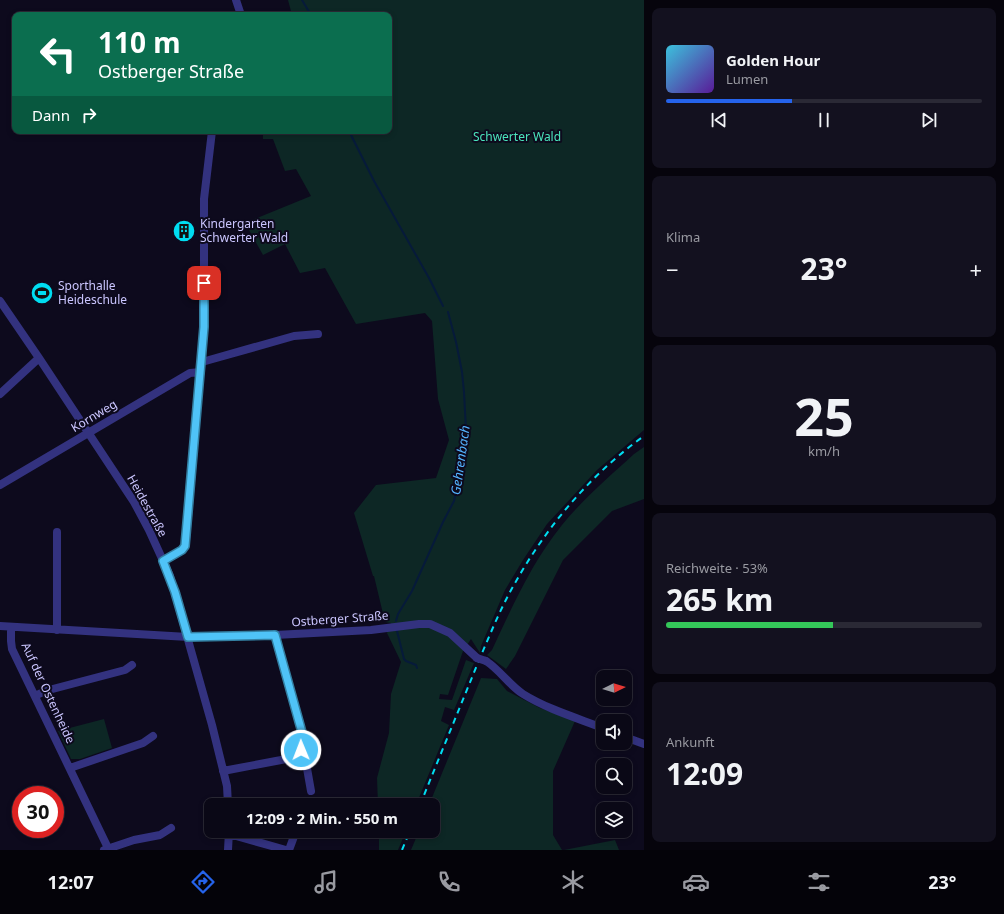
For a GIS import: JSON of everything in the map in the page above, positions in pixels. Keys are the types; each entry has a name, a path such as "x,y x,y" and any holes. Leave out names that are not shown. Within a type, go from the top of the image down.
{"street":[{"path":"236,0 240,12"},
{"path":"163,561 182,550 185,546 202,362 204,327 204,200 212,134"},
{"name":"Heidestraße","path":"0,301 134,502 163,561 175,592 212,725 223,771 227,798"},
{"path":"202,362 294,336 318,334"},
{"path":"0,394 39,358"},
{"name":"Kornweg","path":"0,485 89,434 190,373 201,372"},
{"path":"57,532 57,630"},
{"name":"Ostberger Straße","path":"0,626 188,637 275,635 371,630 430,624 450,633 477,658 492,665 522,694 596,725"},
{"name":"Auf der Ostenheide","path":"11,627 12,649 70,768 106,849"},
{"path":"275,635 303,736 301,750 305,757 311,790"},
{"path":"35,696 45,690 125,670 132,665"},
{"path":"70,768 143,743 153,736"},
{"path":"632,739 644,744"},
{"path":"223,771 292,758 301,750"},
{"path":"106,849 160,835 171,828"},
{"path":"228,850 229,838"},
{"path":"246,838 287,850 293,838"}],"green space":[{"name":"Schwerter Wald","path":"288,0 644,0 644,430 597,470 547,524 505,590 481,646 480,653 471,639 463,651 448,695 440,694 439,699 452,700 466,660 474,663 454,710 445,707 441,721 449,725 419,798 378,798 377,778 389,733 391,694 401,662 387,633 391,623 385,622 374,576 354,513 376,485 436,478 449,440 438,399 432,321 425,313 356,324 325,268 300,273 285,244 263,255 245,223 311,196 296,169 285,171 273,139 263,139 263,134 392,134 392,12 291,12"},
{"path":"644,447 644,499 612,511 563,560 515,656 506,669 487,655 492,650 523,585 541,554 562,525 596,488"},
{"path":"481,678 497,679 507,691 540,708 575,721 553,771 553,835 562,850 411,850 416,838 440,838 440,798 432,798"},
{"path":"104,719 112,748 80,759 71,759 58,731"},
{"path":"379,838 403,838 398,850 379,850"},
{"path":"615,840 619,850 564,850"}],"waterway":[{"name":"Gehrenbach","path":"302,0 309,12"},
{"name":"Gehrenbach","path":"351,134 374,181 429,278 443,306"},
{"name":"Gehrenbach","path":"396,621 398,614 412,591 454,501 458,483 466,430 464,392 462,372 448,312"},
{"path":"397,631 404,659 416,665 417,668"}],"railway":[{"path":"423,798 495,623 528,562 556,521 588,484 644,436"},
{"path":"402,850 407,838"}],"place":[{"name":"Kindergarten Schwerter Wald","path":"184,231"},
{"name":"Sporthalle Heideschule","path":"42,293"}],"route":[{"path":"204,283 204,327 201,372 185,546 182,550 163,561 170,576 188,637 275,635 303,736 301,750"}]}
